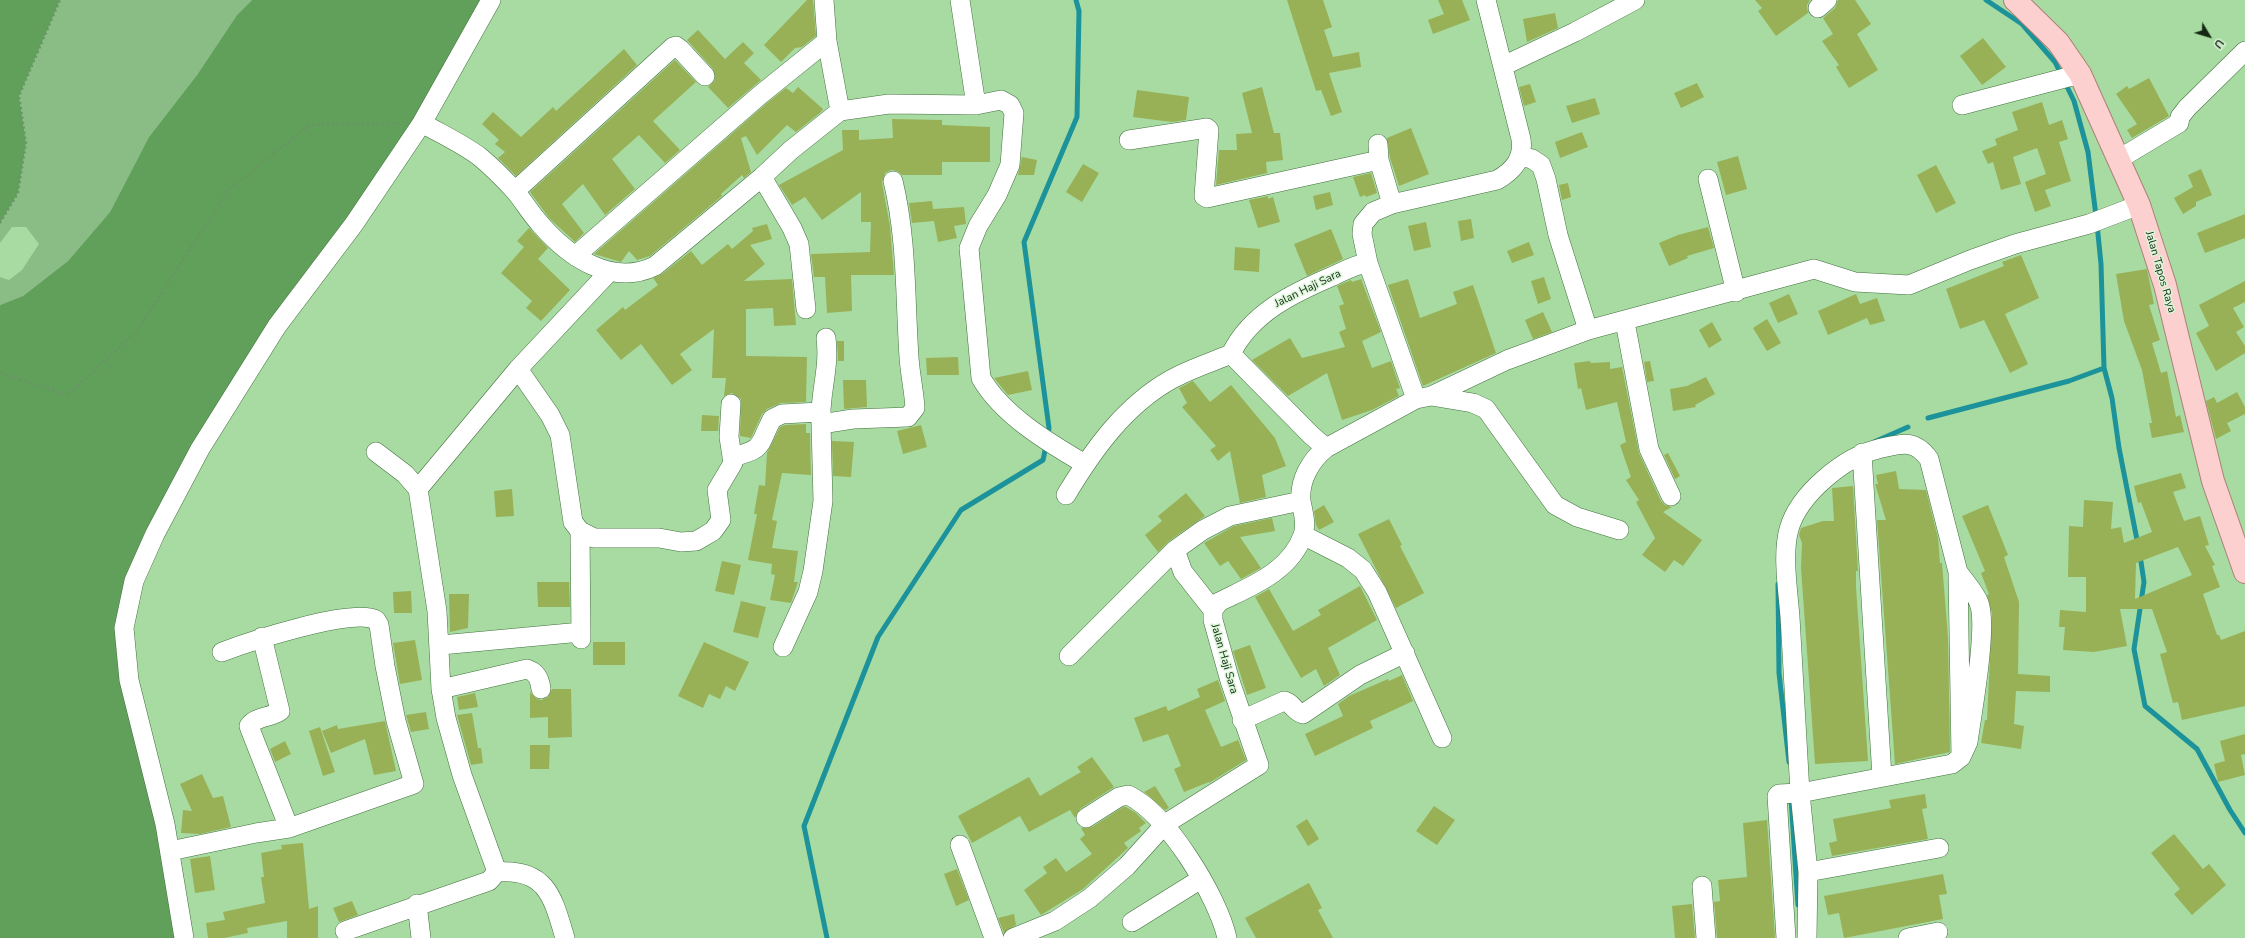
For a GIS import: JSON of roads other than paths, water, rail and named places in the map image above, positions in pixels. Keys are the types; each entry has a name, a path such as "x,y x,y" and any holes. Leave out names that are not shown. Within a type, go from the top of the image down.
{"main road":[{"name":"Jalan Tapos Raya","path":"2015,0 2058,42 2069,77 2119,159 2139,205 2165,285 2214,481 2245,572"}],"street":[{"path":"184,938 165,824 129,680 124,628 134,581 155,534 200,449 269,339 354,224 422,123 491,0"},
{"path":"826,0 827,41 840,111"},
{"path":"960,0 976,105"},
{"path":"1424,398 1368,263 1362,234 1363,224 1373,212 1392,204 1497,180 1508,174 1516,167 1520,156 1521,139 1486,0"},
{"path":"1503,66 1575,32 1635,0"},
{"path":"575,256 760,95 827,41"},
{"path":"515,191 673,47 676,46 680,49 705,76"},
{"path":"2119,159 2179,123 2180,117 2187,108 2245,50"},
{"path":"1962,106 2069,77"},
{"path":"422,123 479,157 515,191 541,226 575,256 609,272 629,274 642,272 655,266 762,177 791,150 840,111 889,104 976,105 1001,100 1010,105 1014,113 1010,165 997,195 978,226 969,248 981,378 992,395 1038,435 1085,464"},
{"path":"1129,140 1207,128 1209,130 1204,196 1208,198 1378,152 1392,204"},
{"path":"1520,156 1532,159 1541,165 1546,180 1558,235 1588,330"},
{"path":"762,177 792,228 799,244 806,310"},
{"path":"1708,179 1736,292"},
{"path":"732,457 753,452 762,443 772,419 782,414 821,418 853,419 908,417 913,413 915,408 909,358 902,230 899,206 893,181"},
{"path":"1442,738 1377,592 1363,570 1348,558 1303,534 1304,524 1301,501 1302,490 1309,466 1326,448 1424,398 1507,360 1588,330 1625,322 1817,269 1855,282 1909,285 1970,260 2015,244 2097,220 2139,205"},
{"name":"Jalan Haji Sara","path":"1231,354 1238,340 1271,306 1310,286 1368,263"},
{"path":"418,489 518,370 609,272"},
{"path":"1625,322 1649,450 1671,496"},
{"path":"784,647 808,592 823,501 821,418 828,358 826,338"},
{"path":"1066,495 1085,464 1126,413 1152,391 1173,379 1231,354 1311,435 1326,448"},
{"path":"518,370 550,415 560,435 570,513 573,522 580,531 594,538 659,538 681,542 696,541 713,531 721,520 717,490 733,463 729,437 731,404"},
{"path":"1424,398 1472,403 1486,409 1555,505 1577,517 1619,530"},
{"path":"1786,938 1777,796 1793,793 1882,778 1952,764 1961,757 1958,572 1929,459 1922,450 1910,444 1902,444 1862,453 1816,487 1802,503 1789,530 1787,548 1793,793 1808,872 1808,938"},
{"path":"376,452 405,474 418,489 434,579 440,645 441,689 446,718 456,756 497,872"},
{"path":"1862,453 1882,778"},
{"path":"1069,656 1175,550 1203,530 1230,516 1301,501"},
{"path":"440,645 581,635 580,531"},
{"name":"Jalan Haji Sara","path":"1165,824 1259,765 1242,720 1213,620 1213,610 1219,602 1273,574 1289,558 1303,534"},
{"path":"1175,550 1183,572 1213,610"},
{"path":"170,851 256,833 288,828 414,784 396,721 385,666 379,625 376,620 366,618 328,621 262,637 222,652"},
{"path":"262,637 280,711 274,716 253,721 249,726 288,828"},
{"path":"1242,720 1284,701 1288,702 1297,712 1302,714 1360,675 1405,653"},
{"path":"441,689 527,669 533,671 537,676 541,689"},
{"path":"1086,818 1119,797 1128,795 1165,824 1201,879 1219,910 1227,938"},
{"path":"1013,938 1055,921 1090,898 1127,866 1165,824"},
{"path":"960,845 994,938"},
{"path":"1808,872 1939,848"},
{"path":"344,931 417,904 489,881 497,872 512,870 525,872 547,889 553,897 565,938"},
{"path":"1132,922 1201,879"},
{"path":"1702,886 1706,938"},
{"path":"417,904 421,938"},
{"path":"1908,938 1938,932"}],"waterway":[{"path":"1048,436 1049,428 1024,242 1077,117 1079,11 1076,0"},
{"path":"1986,0 2022,24 2055,62 2074,101 2088,152 2096,216"},
{"path":"2097,224 2101,264 2104,368 2112,398 2119,448 2138,545"},
{"path":"1928,418 2069,381 2104,368"},
{"path":"1874,442 1908,427"},
{"path":"827,938 804,826 878,637 961,510 1043,460 1046,446"},
{"path":"2140,555 2144,582 2134,649 2145,706 2197,749 2230,810 2245,833"},
{"path":"1778,584 1779,673 1789,762"},
{"path":"1791,798 1798,905"}]}
